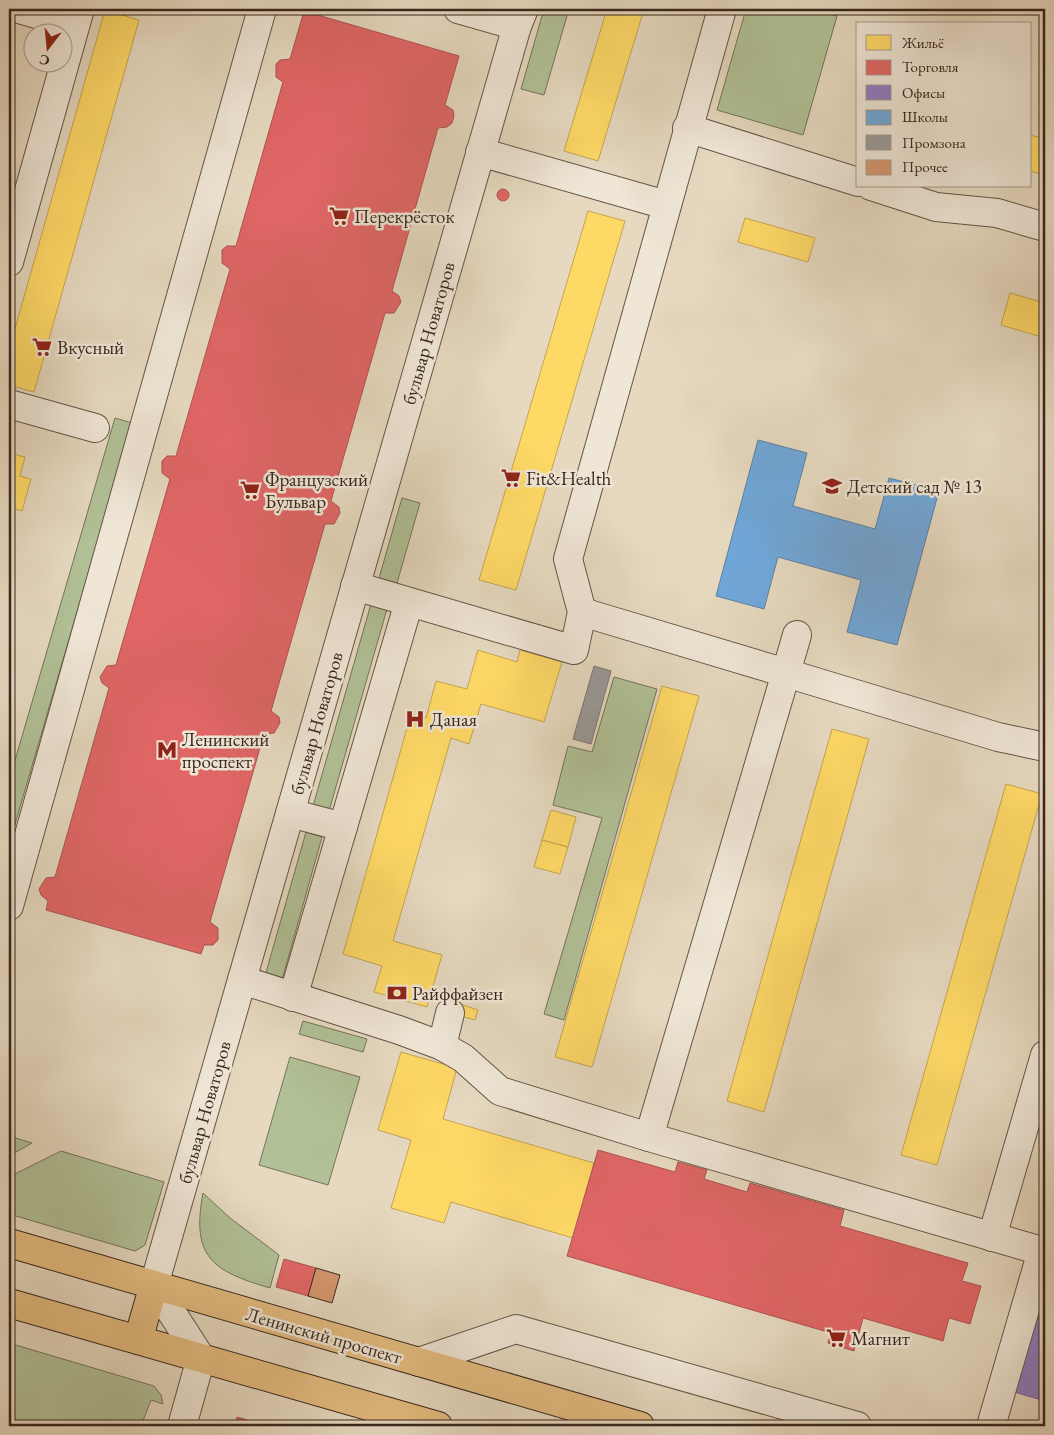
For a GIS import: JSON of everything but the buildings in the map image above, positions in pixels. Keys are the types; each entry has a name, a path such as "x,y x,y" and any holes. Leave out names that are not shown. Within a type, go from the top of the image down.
{"main road":[{"name":"Ленинский проспект","path":"9,1243 640,1426"},
{"path":"138,1340 154,1285"},
{"path":"9,1303 201,1358 411,1422 438,1426"}],"street":[{"path":"9,262 77,17 19,9"},
{"path":"9,906 262,9"},
{"path":"458,9 520,17"},
{"path":"355,586 574,650 582,612 568,559 687,128 722,9"},
{"name":"бульвар Новаторов","path":"154,1285 520,17"},
{"path":"687,128 856,181"},
{"path":"480,152 666,205"},
{"path":"878,188 936,206 997,213 1045,227"},
{"path":"9,404 94,428"},
{"path":"293,997 409,602"},
{"path":"582,612 998,737 1045,746"},
{"path":"648,1137 797,635"},
{"path":"290,813 343,827"},
{"path":"242,980 399,1030 442,1046 463,1058 500,1091 648,1137 1044,1252 991,1426"},
{"path":"442,1046 450,1013"},
{"path":"992,1237 1045,1055"},
{"path":"154,1285 201,1358 182,1426"},
{"path":"419,1362 516,1329 857,1426"}],"green space":[{"path":"544,9 569,9 544,95 521,89"},
{"path":"746,9 810,9 837,16 803,135 717,110"},
{"path":"115,418 132,423 9,845 9,781"},
{"path":"402,498 420,503 397,583 379,578"},
{"path":"371,604 387,609 329,811 313,806"},
{"path":"614,677 657,689 564,1020 544,1014 602,818 553,805 568,746 592,752"},
{"path":"306,832 322,837 282,980 265,976"},
{"path":"303,1021 367,1039 363,1052 299,1034"},
{"path":"290,1057 360,1077 328,1185 259,1165"},
{"path":"9,1136 32,1143 9,1156"},
{"path":"61,1151 164,1182 145,1245 135,1251 9,1214 9,1177"},
{"path":"203,1193 230,1218 279,1255 270,1288 233,1275 210,1258 204,1247 200,1232"},
{"path":"9,1343 154,1386 161,1395 163,1404 151,1400 141,1426 30,1426 9,1420"}],"place":[{"name":"Перекрёсток","path":"339,216"},
{"name":"Вкусный","path":"42,347"},
{"name":"Fit&Health","path":"511,478"},
{"name":"Детский сад № 13","path":"832,486"},
{"name":"Французский Бульвар","path":"250,490"},
{"name":"Даная","path":"415,719"},
{"name":"Ленинский проспект","path":"167,750"},
{"name":"Райффайзен","path":"397,993"},
{"name":"Магнит","path":"836,1338"}]}
